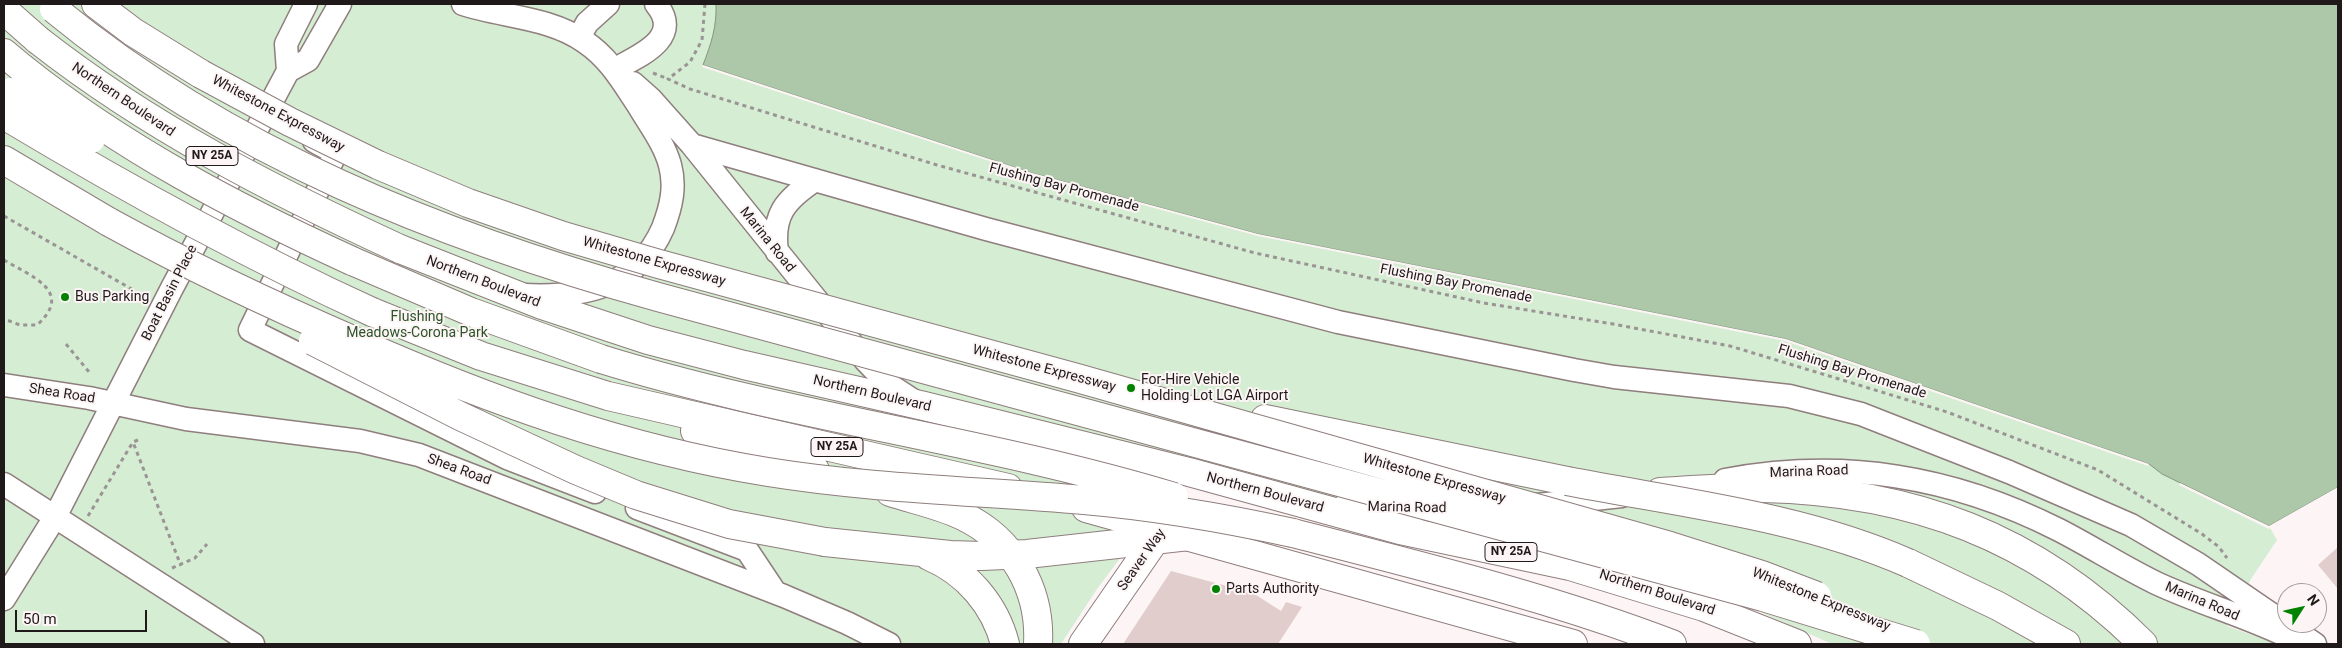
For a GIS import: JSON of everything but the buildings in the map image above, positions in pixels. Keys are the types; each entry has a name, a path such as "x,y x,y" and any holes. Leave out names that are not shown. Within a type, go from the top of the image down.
{"main road":[{"path":"96,4 133,32 201,74"},
{"path":"114,4 162,45 201,74"},
{"path":"51,7 104,49 151,81 242,135 357,192 432,224 501,250 666,299 1763,597 1916,644"},
{"name":"Northern Boulevard","path":"4,10 38,40 108,93 190,144 298,201 400,248 508,293 604,326 681,349 924,406 1189,472 1400,530 1526,555 1591,571 1711,610 1797,644"},
{"name":"Whitestone Expressway","path":"201,74 349,152 453,197 523,223 659,264 1077,378 1705,556 1796,588 1929,644"},
{"path":"9,83 175,185 291,238 501,324 631,368 725,393 1107,479 1293,532 1510,590 1672,644"},
{"name":"NY 25A","path":"9,83 101,174 208,232 372,312 512,367 640,404 965,476 1159,534"},
{"path":"4,160 343,357 460,416 576,470 636,495 697,515 760,531 825,542 968,556 1011,555 1159,534 1189,536 1528,639 1573,644"},
{"path":"109,222 229,284 430,374 550,419 645,446 707,461 802,477 894,487 1088,500 1201,516 1293,532"},
{"path":"512,367 748,450 946,509 979,525 1011,555 1024,573 1032,593 1037,614 1038,644"},
{"path":"1077,378 1362,441 1784,522 1843,538 1908,563 1998,606 2066,644"},
{"name":"Seaver Way","path":"1084,644 1188,491 1189,472"},
{"path":"1653,493 1751,488 1822,492 1910,507 1934,514 1995,537 2037,559 2103,607 2143,644"},
{"path":"918,552 949,568 970,583 988,604 1005,644"},
{"path":"1908,563 1980,606 2036,644"}],"street":[{"path":"306,4 286,44 288,71 308,60 340,4"},
{"name":"Marina Road","path":"463,4 560,28 599,52 615,69 652,99 692,145 852,345 877,373 898,392 924,406"},
{"path":"579,38 587,23 608,4"},
{"path":"615,69 647,52 658,42 664,30 664,22 663,15 656,4"},
{"name":"Marina Road","path":"508,293 551,295 580,292 605,286 619,280 636,268 652,249 660,234 673,192 670,166 660,142 615,69"},
{"name":"Boat Basin Place","path":"4,599 55,517 115,403 172,288 288,71"},
{"path":"264,116 336,153 250,330 507,458 747,550 775,592"},
{"path":"692,145 986,230 1338,322 1574,370 1614,377 1748,390 1789,396 1861,414 2018,475 2132,525 2198,564 2315,644"},
{"path":"777,252 776,232 780,215 790,200 815,180"},
{"name":"Shea Road","path":"4,385 115,403 186,419 360,441 419,455 815,608 889,644"},
{"name":"Marina Road","path":"1284,498 1373,509 1423,510 1546,504 1653,493 1756,474 1802,470 1870,472 1929,482 1975,495 2026,514 2171,590 2302,644"},
{"path":"4,484 55,517 227,637 253,644"}],"path":[{"name":"Flushing Bay Promenade","path":"705,4 702,40 690,62 668,79 690,89 937,165 1255,253 1484,302 1730,346 1947,412 2098,470 2202,534 2219,547 2228,561"},
{"path":"4,216 135,290"},
{"path":"4,260 45,285 52,295 52,307 37,325 20,325 4,319"},
{"path":"66,344 89,372"},
{"path":"88,523 88,517 133,442 138,440"},
{"path":"133,442 181,566"},
{"path":"164,569 181,566 195,558 207,544"}],"green space":[{"name":"Flushing Meadows-Corona Park","path":"4,4 716,4 714,28 703,65 1032,173 1258,234 1786,339 2149,464 2162,474 2269,526 2277,540 2251,579 2227,626 2277,644 1832,644 1749,607 1194,460 1097,589 1061,644 4,644"}],"shaded area":[{"path":"716,4 2338,4 2338,487 2269,526 2162,474 2149,464 1786,339 1258,234 1032,173 703,65 713,35 716,20"}],"pier":[{"path":"703,65 1032,173 1258,234 1786,339 2149,464 2148,466 1785,341 1258,236 1032,175 702,67"},
{"path":"2180,483 2269,526 2338,487 2338,490 2269,529 2179,485"}],"place":[{"name":"Bus Parking","path":"65,297"},
{"name":"For-Hire Vehicle Holding Lot LGA Airport","path":"1131,388"},
{"name":"Parts Authority","path":"1216,589"}]}
